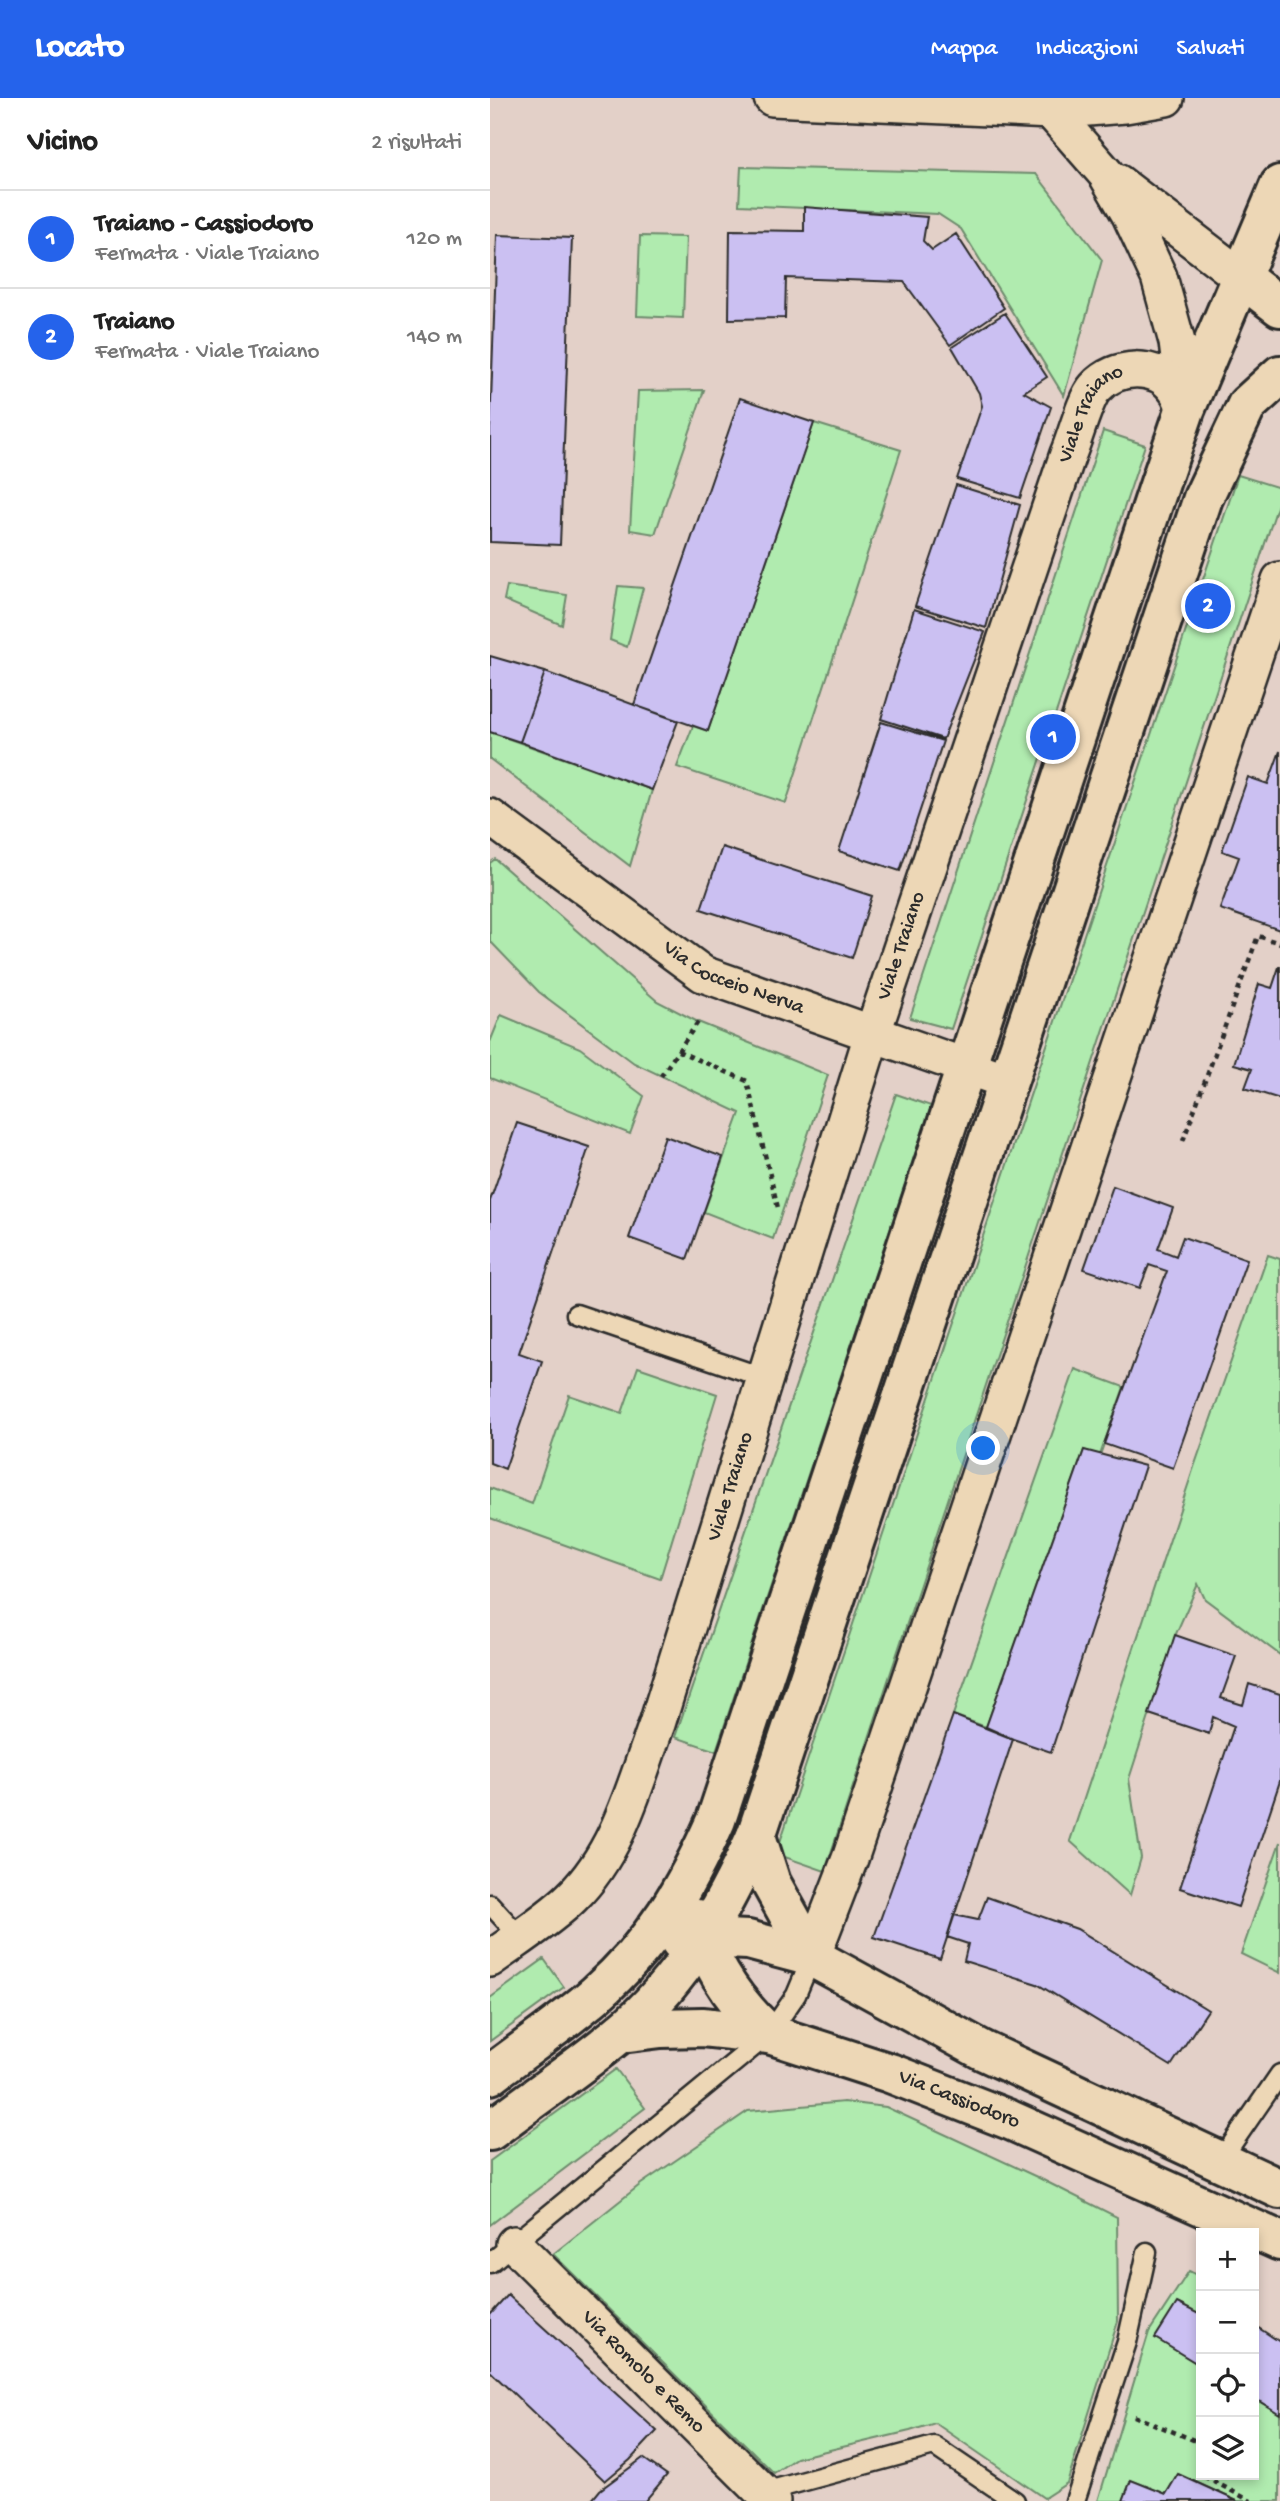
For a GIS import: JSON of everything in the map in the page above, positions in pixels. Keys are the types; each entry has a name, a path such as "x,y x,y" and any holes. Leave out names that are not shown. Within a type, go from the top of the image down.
{"main road":[{"path":"490,2075 596,1994 635,1955 667,1914 694,1869 716,1820 1185,410 1280,185"},
{"path":"1241,277 1280,307"},
{"path":"490,2130 621,2033 665,1988 703,1938 732,1889 756,1836 1203,498 1247,405 1280,375"},
{"path":"756,1836 771,1883 812,1957"},
{"path":"694,1869 694,1904 703,1938 721,1976 746,2012 769,2034"},
{"path":"635,1955 656,1946 703,1938 748,1940 812,1957 982,2050 1280,2189"},
{"name":"Via Cassiodoro","path":"621,2033 702,2026 769,2034 890,2073 1010,2120 1280,2241"}],"street":[{"path":"772,98 1051,111 1125,105 1166,98"},
{"path":"1051,111 1106,174 1130,215 1159,277 1177,342 1185,410"},
{"path":"1106,174 1241,277"},
{"name":"Viale Traiano","path":"490,1959 572,1897 608,1850 657,1724 872,1035 1068,454 1093,389 1113,372 1136,368 1163,377 1176,389 1185,410"},
{"path":"812,1957 855,1843 1280,580"},
{"name":"Via Cocceio Nerva","path":"492,822 703,974 1007,1081"},
{"name":"Via Romolo e Remo","path":"502,2254 757,2494"}],"lane":[{"path":"576,1314 765,1378"},
{"path":"490,1904 520,1937"},
{"path":"502,2254 769,2034 796,1995 812,1957"},
{"path":"1221,2160 1280,2074"},
{"path":"1075,2501 1127,2342 1147,2252"},
{"path":"757,2494 934,2446 1015,2501"}],"path":[{"path":"1183,1141 1258,936 1280,943"},
{"path":"661,1076 698,1021"},
{"path":"678,1051 747,1082 780,1219"},
{"path":"1107,2404 1196,2441"},
{"path":"1211,2480 1251,2501"}],"green space":[{"path":"741,167 1036,174 1102,260 1064,396 961,229 938,214 739,205"},
{"path":"640,236 686,237 683,318 637,316"},
{"path":"704,390 655,534 630,530 638,391"},
{"path":"814,423 901,450 786,803 677,767 693,726 708,731"},
{"path":"1103,431 1145,445 951,1029 910,1018"},
{"path":"1238,475 1280,488 1280,498 825,1871 776,1854"},
{"path":"507,586 567,595 562,625 504,600"},
{"path":"618,586 643,588 627,647 610,640"},
{"path":"490,732 652,790 630,866 490,759"},
{"path":"495,859 657,1001 698,1022 828,1075 773,1239 704,1212 740,1113 634,1063 539,992 490,941 490,863"},
{"path":"501,1015 580,1048 644,1096 630,1134 490,1078 490,1042"},
{"path":"896,1094 931,1106 716,1751 675,1737"},
{"path":"1268,1255 1280,1259 1280,1655 1205,1599 1198,1584 1175,1636 1129,1779 1141,1858 1130,1895 1070,1841 1193,1470"},
{"path":"638,1367 717,1394 660,1579 490,1518 490,1488 532,1504 569,1395 622,1413"},
{"path":"1075,1369 1124,1387 1100,1455 1084,1450 986,1727 953,1715"},
{"path":"1280,1842 1280,1973 1241,1954"},
{"path":"544,1959 564,1987 490,2041 490,1998"},
{"path":"616,2069 645,2108 490,2225 490,2161"},
{"path":"844,2102 886,2107 1117,2217 1118,2321 1067,2483 1044,2498 935,2423 796,2458 774,2473 553,2254 641,2184 748,2111"},
{"path":"1189,2271 1196,2274 1196,2318 1156,2338 1196,2363 1196,2480 1259,2480 1259,2401 1280,2414 1280,2501 1237,2501 1178,2474 1166,2494 1131,2480 1123,2501 1098,2501 1149,2332"}],"building":[{"path":"804,207 927,217 923,241 932,250 956,234 1004,308 950,345 904,282 786,278 785,318 729,319 730,230 804,231"},
{"path":"497,235 572,238 560,545 490,542 490,429"},
{"path":"1005,313 1047,377 1024,392 1051,407 1020,498 957,479 982,406 979,393 952,347"},
{"path":"740,398 814,423 708,731 634,705"},
{"path":"956,485 1020,505 986,628 915,606"},
{"path":"914,609 985,632 943,739 881,719"},
{"path":"490,656 545,672 520,742 490,732"},
{"path":"545,672 678,721 652,790 520,742"},
{"path":"881,722 943,741 900,871 839,851"},
{"path":"1280,751 1280,930 1220,909 1239,857 1222,851 1248,777 1268,784"},
{"path":"722,847 872,896 852,958 701,909"},
{"path":"1279,967 1280,1099 1245,1088 1252,1069 1234,1064 1259,984 1272,988"},
{"path":"517,1123 589,1147 519,1353 542,1361 505,1469 490,1463 490,1201"},
{"path":"665,1136 723,1157 687,1259 629,1238"},
{"path":"1113,1186 1173,1208 1158,1249 1176,1256 1183,1237 1247,1259 1173,1468 1104,1444 1167,1271 1149,1265 1140,1288 1084,1269"},
{"path":"1084,1450 1145,1466 1051,1752 986,1727"},
{"path":"1175,1635 1236,1656 1221,1698 1243,1705 1249,1684 1280,1694 1280,1781 1238,1907 1180,1888 1234,1726 1213,1717 1209,1734 1149,1714"},
{"path":"953,1715 1013,1739 940,1959 874,1937"},
{"path":"987,1897 1077,1929 1208,2010 1171,2066 1037,1984 964,1961 968,1944 947,1937 954,1915 978,1920"},
{"path":"508,2295 657,2431 630,2460 605,2481 490,2371 490,2315"},
{"path":"1177,2303 1196,2312 1196,2363 1155,2338"},
{"path":"1259,2328 1280,2342 1280,2414 1259,2401"},
{"path":"643,2458 667,2475 645,2501 591,2501 600,2490"},
{"path":"1178,2474 1237,2501 1123,2501 1131,2480 1166,2494"}],"place":[{"name":"Traiano","path":"1208,606"},
{"name":"Traiano - Cassiodoro","path":"1053,737"}]}
